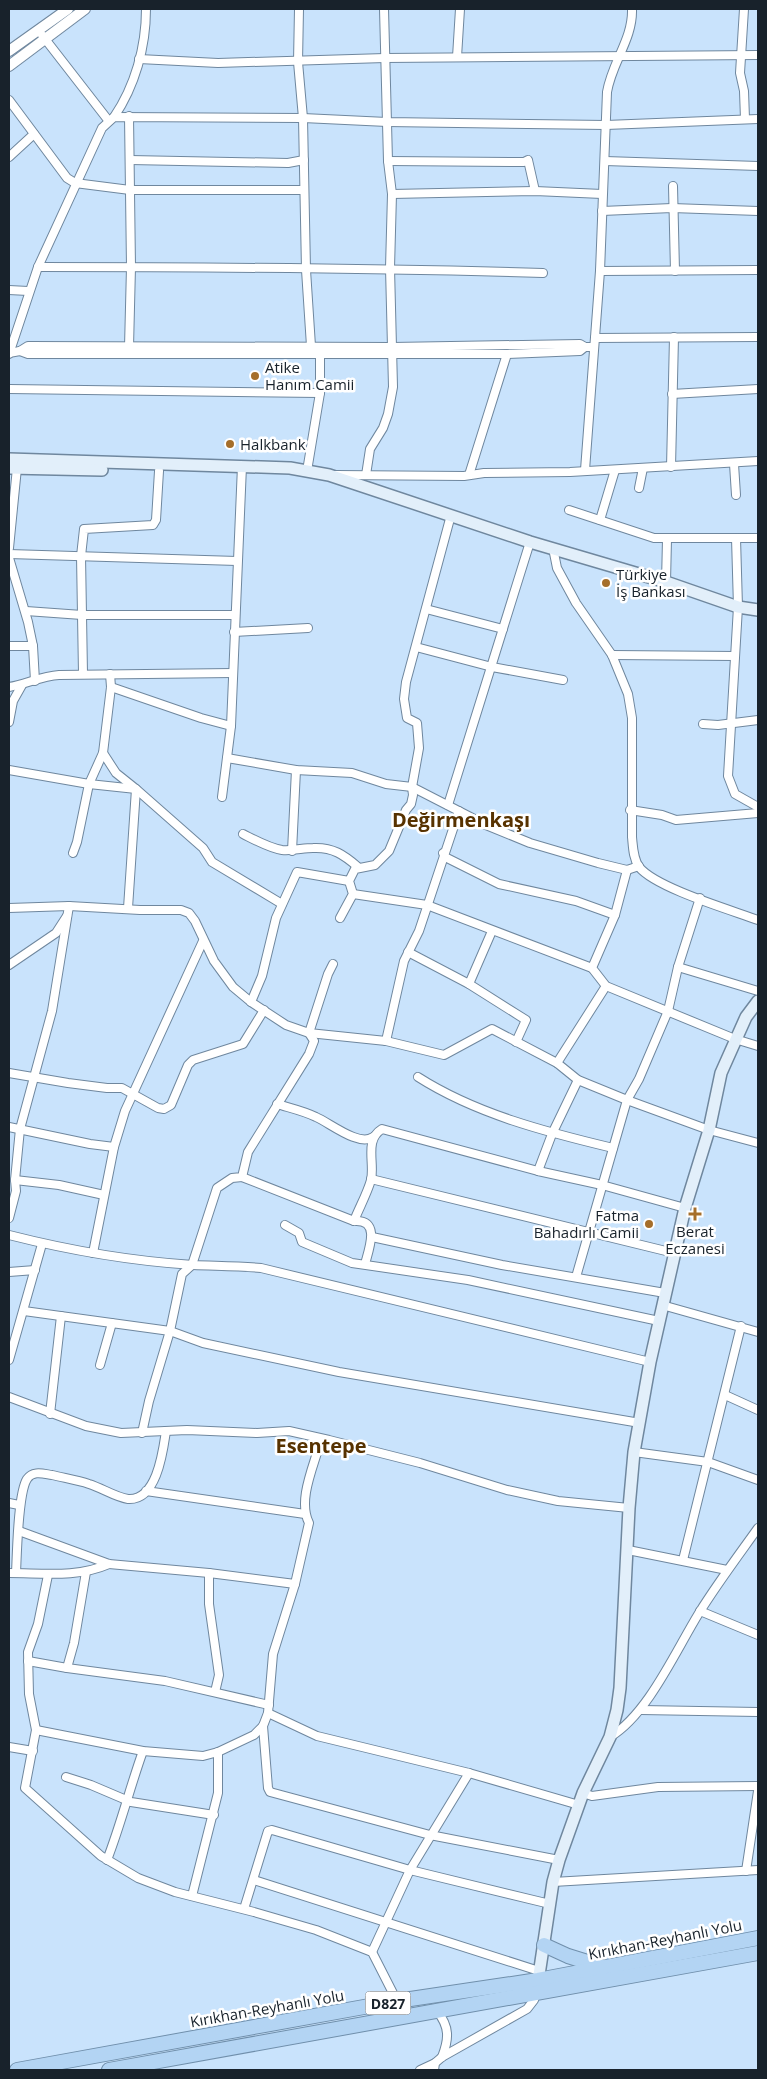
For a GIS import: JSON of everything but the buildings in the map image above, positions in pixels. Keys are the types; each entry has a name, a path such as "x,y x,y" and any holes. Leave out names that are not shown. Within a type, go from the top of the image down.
{"highway":[{"name":"Kırıkhan-Reyhanlı Yolu","path":"109,2070 437,2012 538,1982 603,1967 758,1938"},
{"path":"544,1945 568,1956 603,1967"},
{"name":"Kırıkhan-Reyhanlı Yolu","path":"17,2070 397,2001 758,1953"}],"main road":[{"path":"9,459 242,469 329,475"},
{"path":"13,468 159,471 290,468 329,475 530,542 666,582 738,607 758,610"},
{"path":"538,1982 553,1882 559,1860 578,1805 610,1737 617,1710 620,1688 629,1508 634,1452 662,1305 685,1208 709,1130 721,1073 746,1016 758,1001"}],"street":[{"path":"9,66 68,9"},
{"path":"9,51 85,9"},
{"path":"146,9 139,59 131,89 102,128 75,183 28,291 9,353 20,351 28,346 311,346 507,354 580,351 590,347"},
{"path":"299,9 298,62 303,118 306,270 311,346 320,354 320,392 307,471"},
{"path":"366,475 370,449 383,428 388,414 393,387 390,268 392,194 388,161 384,9"},
{"path":"458,57 460,9"},
{"path":"585,470 590,347 595,338 600,271 602,194 609,81 630,32 632,9"},
{"path":"744,9 740,73 744,91 745,120"},
{"path":"42,34 111,118"},
{"path":"139,59 218,63 385,58 758,55"},
{"path":"9,100 67,178 75,183 130,190 304,190"},
{"path":"111,118 129,116 303,118 387,122 606,126 758,119"},
{"path":"129,116 132,267 129,347"},
{"path":"9,157 34,134"},
{"path":"130,160 288,163 304,160"},
{"path":"388,161 524,162 528,160 535,191"},
{"path":"605,161 758,166"},
{"path":"672,186 675,271"},
{"path":"392,194 535,191 602,194"},
{"path":"602,210 672,208 758,211"},
{"path":"38,267 306,270 390,268 543,273"},
{"path":"600,271 758,270"},
{"path":"9,290 28,291"},
{"path":"671,467 674,337"},
{"path":"595,338 758,337"},
{"path":"20,351 28,354 320,354 580,344 590,347"},
{"path":"469,475 507,354"},
{"path":"9,389 320,392"},
{"path":"672,394 758,389"},
{"path":"329,475 469,475 614,470 758,461"},
{"path":"734,464 736,495"},
{"path":"9,548 13,468"},
{"path":"640,488 643,468"},
{"path":"222,797 230,726 242,469"},
{"path":"600,520 614,470"},
{"path":"83,674 81,556 84,529 153,525 156,520 159,471"},
{"path":"569,510 636,534 667,539 758,538"},
{"path":"340,918 353,894 349,881 355,869 375,865 389,851 406,810 411,804 419,748 417,723 407,718 404,699 451,515"},
{"path":"736,538 738,607 728,776 735,794 758,807"},
{"path":"666,582 667,539"},
{"path":"448,805 530,542"},
{"path":"553,548 557,568 576,603 612,655 628,694 632,718 630,810 634,853 639,866 658,882 758,920"},
{"path":"9,554 237,561"},
{"path":"9,558 26,611 33,646 35,680"},
{"path":"426,609 503,629"},
{"path":"26,611 82,615 234,615"},
{"path":"234,632 308,628"},
{"path":"9,646 33,646"},
{"path":"416,647 492,667 563,680"},
{"path":"612,655 735,656"},
{"path":"9,687 22,685 47,676 233,673"},
{"path":"73,853 89,784 103,753 111,687 110,674"},
{"path":"9,722 13,701 22,685"},
{"path":"111,687 185,713 230,726"},
{"path":"703,724 718,726 758,720"},
{"path":"103,753 116,773 203,848 212,862 282,904"},
{"path":"227,758 296,770 352,773 386,784 412,787 458,811 530,843 598,864 628,870 639,866"},
{"path":"9,761 9,775"},
{"path":"9,770 89,784 136,789"},
{"path":"292,851 296,770"},
{"path":"128,908 136,789"},
{"path":"630,810 662,815 676,820 758,813"},
{"path":"386,1041 400,971 419,931 458,811"},
{"path":"243,834 280,850 328,849 341,853 358,867"},
{"path":"443,853 445,857 499,884 576,901 615,915"},
{"path":"592,968 615,915 628,870"},
{"path":"251,1002 262,976 276,918 297,872 349,881"},
{"path":"353,894 427,905 592,968 606,986 735,1040 758,1046"},
{"path":"576,1277 627,1100 639,1079 668,1011 678,967 700,898"},
{"path":"9,908 181,910 189,913 195,921 203,942 233,987 251,1002 286,1025 309,1033 386,1041 444,1055 492,1030 557,1063 578,1080 709,1130 758,1143"},
{"path":"9,965 56,933 68,910"},
{"path":"9,1218 14,1202 20,1129 52,1012 68,910"},
{"path":"469,984 492,931"},
{"path":"93,1253 114,1147 125,1111 203,942"},
{"path":"408,952 469,984 526,1020 516,1042"},
{"path":"242,1177 248,1152 309,1054 314,1041 309,1033 333,964"},
{"path":"678,967 758,991"},
{"path":"557,1063 606,986"},
{"path":"9,1073 106,1088 122,1088 158,1108 168,1108 188,1065 193,1060 243,1044 264,1010"},
{"path":"418,1076 459,1100 552,1134 612,1148"},
{"path":"538,1171 552,1134 578,1080"},
{"path":"278,1104 314,1116 360,1139 369,1140 382,1129 387,1129 538,1171 602,1185 685,1208"},
{"path":"9,1127 90,1144 114,1147"},
{"path":"354,1221 371,1179 371,1153 374,1137"},
{"path":"142,1433 151,1393 170,1330 182,1274 192,1265 217,1188 232,1178 242,1177 354,1221 362,1220 368,1224 372,1237 365,1264"},
{"path":"371,1179 674,1253"},
{"path":"15,1180 59,1185 104,1195"},
{"path":"285,1224 299,1233 302,1242 352,1262 398,1271 468,1280 659,1321"},
{"path":"9,1235 62,1249 192,1265 236,1265 262,1268 650,1362"},
{"path":"372,1237 502,1265 665,1293"},
{"path":"9,1360 10,1351 24,1311 42,1244"},
{"path":"9,1272 34,1270"},
{"path":"662,1305 758,1332"},
{"path":"24,1311 170,1330 203,1343 339,1372 640,1423"},
{"path":"50,1414 61,1316"},
{"path":"100,1365 112,1323"},
{"path":"683,1560 741,1326"},
{"path":"725,1395 758,1410"},
{"path":"9,1397 86,1426 121,1433 187,1430 257,1433 289,1432 420,1463 507,1490 558,1501 629,1508"},
{"path":"109,1564 86,1572 48,1575 12,1573 20,1530 20,1505 27,1479 33,1474 42,1473 89,1484 119,1497 130,1499 138,1497 146,1492 156,1477 161,1462 166,1431"},
{"path":"321,1439 307,1490 305,1514 310,1524 295,1584 273,1654 269,1709 263,1726 268,1788 270,1792 430,1835 559,1860"},
{"path":"634,1452 708,1462 758,1480"},
{"path":"146,1492 305,1514"},
{"path":"9,1503 20,1505"},
{"path":"610,1737 620,1731 641,1710 700,1611 758,1528"},
{"path":"20,1530 109,1564 209,1573 295,1584"},
{"path":"628,1550 727,1570"},
{"path":"67,1668 74,1643 86,1572"},
{"path":"209,1573 209,1604 219,1675 215,1692"},
{"path":"48,1575 38,1624 28,1652 29,1694 36,1730 25,1788 107,1860 138,1878 175,1892 244,1909 316,1930 372,1952 397,2001"},
{"path":"700,1611 758,1634"},
{"path":"28,1661 165,1681 215,1692 269,1709 317,1736 469,1773 578,1805"},
{"path":"641,1710 758,1712"},
{"path":"36,1730 143,1751 203,1756 218,1752 254,1735 263,1726"},
{"path":"9,1747 33,1751"},
{"path":"107,1860 119,1832 143,1751"},
{"path":"192,1896 214,1815 218,1793 218,1752"},
{"path":"372,1952 410,1870 469,1773"},
{"path":"66,1777 138,1804 214,1815"},
{"path":"584,1793 592,1796 658,1787 758,1786"},
{"path":"746,1870 758,1791"},
{"path":"244,1909 265,1837 268,1831 272,1830 410,1870 550,1904"},
{"path":"553,1882 758,1870"},
{"path":"254,1880 385,1922 538,1982 534,2000 527,2009 442,2057"},
{"path":"420,2070 435,2067 442,2057 448,2035 445,2022 437,2012"}],"place":[{"name":"Atike Hanım Camii","path":"255,376"},
{"name":"Halkbank","path":"230,444"},
{"name":"Türkiye İş Bankası","path":"606,583"},
{"name":"Berat Eczanesi","path":"695,1214"},
{"name":"Fatma Bahadırlı Camii","path":"649,1224"}],"district":[{"name":"Değirmenkaşı","path":"461,819"},
{"name":"Esentepe","path":"321,1445"}]}
